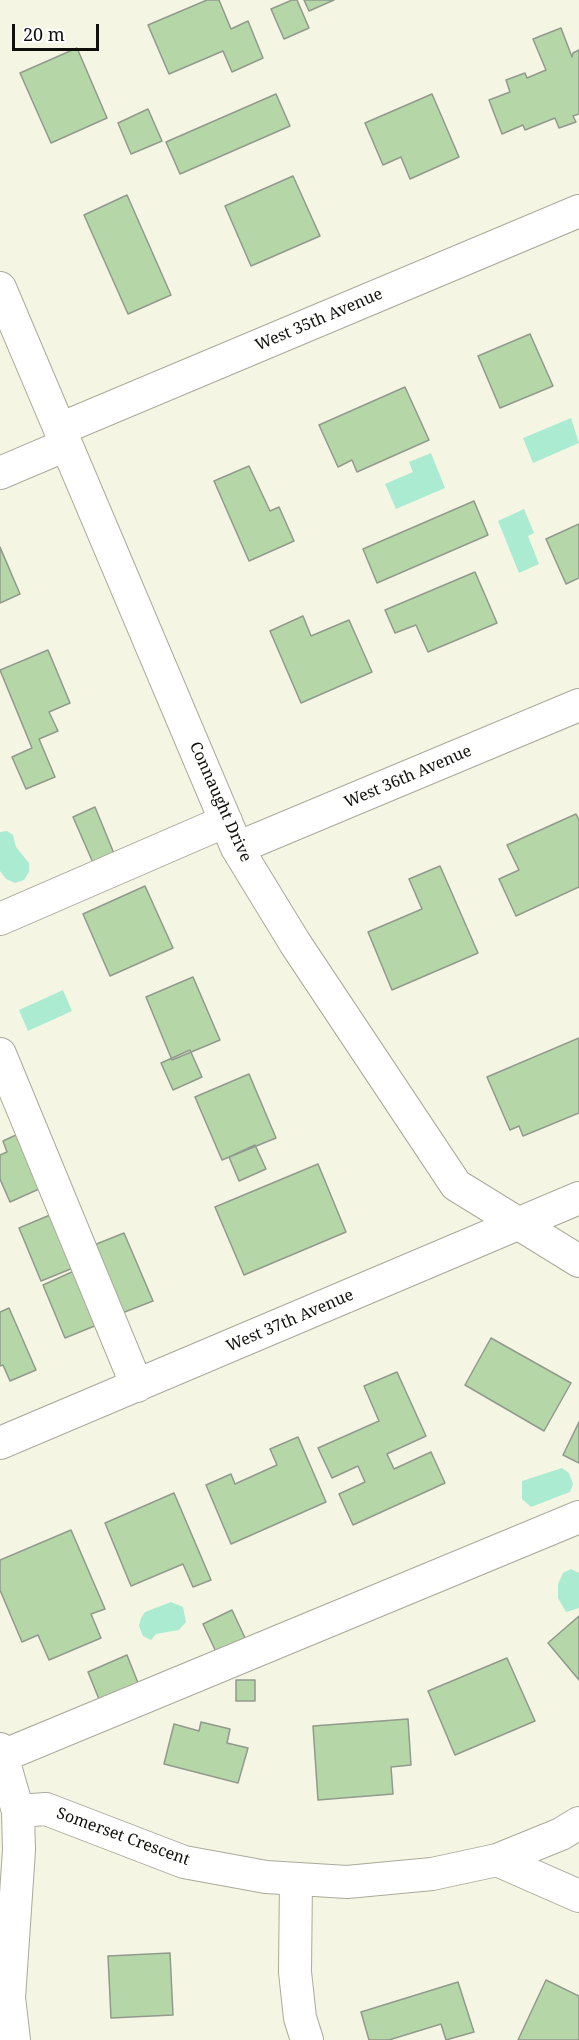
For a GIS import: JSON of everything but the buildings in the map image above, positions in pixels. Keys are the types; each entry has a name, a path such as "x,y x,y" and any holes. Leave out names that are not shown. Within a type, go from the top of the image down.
{"street":[{"name":"West 35th Avenue","path":"0,473 63,437 579,211"},
{"name":"Connaught Drive","path":"0,288 231,835 295,942 456,1185 579,1261"},
{"name":"West 36th Avenue","path":"0,919 579,705"},
{"path":"0,1054 137,1386"},
{"name":"West 37th Avenue","path":"0,1443 579,1198"},
{"path":"14,2040 9,1998 19,1850 18,1811 1,1754 579,1517"},
{"name":"Somerset Crescent","path":"18,1811 46,1809 184,1862 266,1877 347,1882 432,1874 497,1860 561,1834 579,1823"},
{"path":"497,1860 579,1896"},
{"path":"296,1879 295,1972 300,2018 307,2040"}],"shaded area":[{"path":"571,418 579,443 533,463 523,438"},
{"path":"431,453 445,488 396,509 385,484 413,472 409,462"},
{"path":"524,509 534,533 528,536 539,564 519,573 498,521"},
{"path":"7,831 13,835 16,847 29,863 29,872 24,880 15,883 6,879 0,871 0,832"},
{"path":"63,990 72,1011 28,1031 19,1010"},
{"path":"562,1468 569,1473 573,1484 570,1492 531,1507 522,1499 522,1481"},
{"path":"571,1569 579,1573 579,1608 566,1612 558,1598 558,1584 563,1573"},
{"path":"171,1602 183,1607 186,1622 179,1630 156,1634 151,1640 143,1636 139,1626 145,1612"}]}
